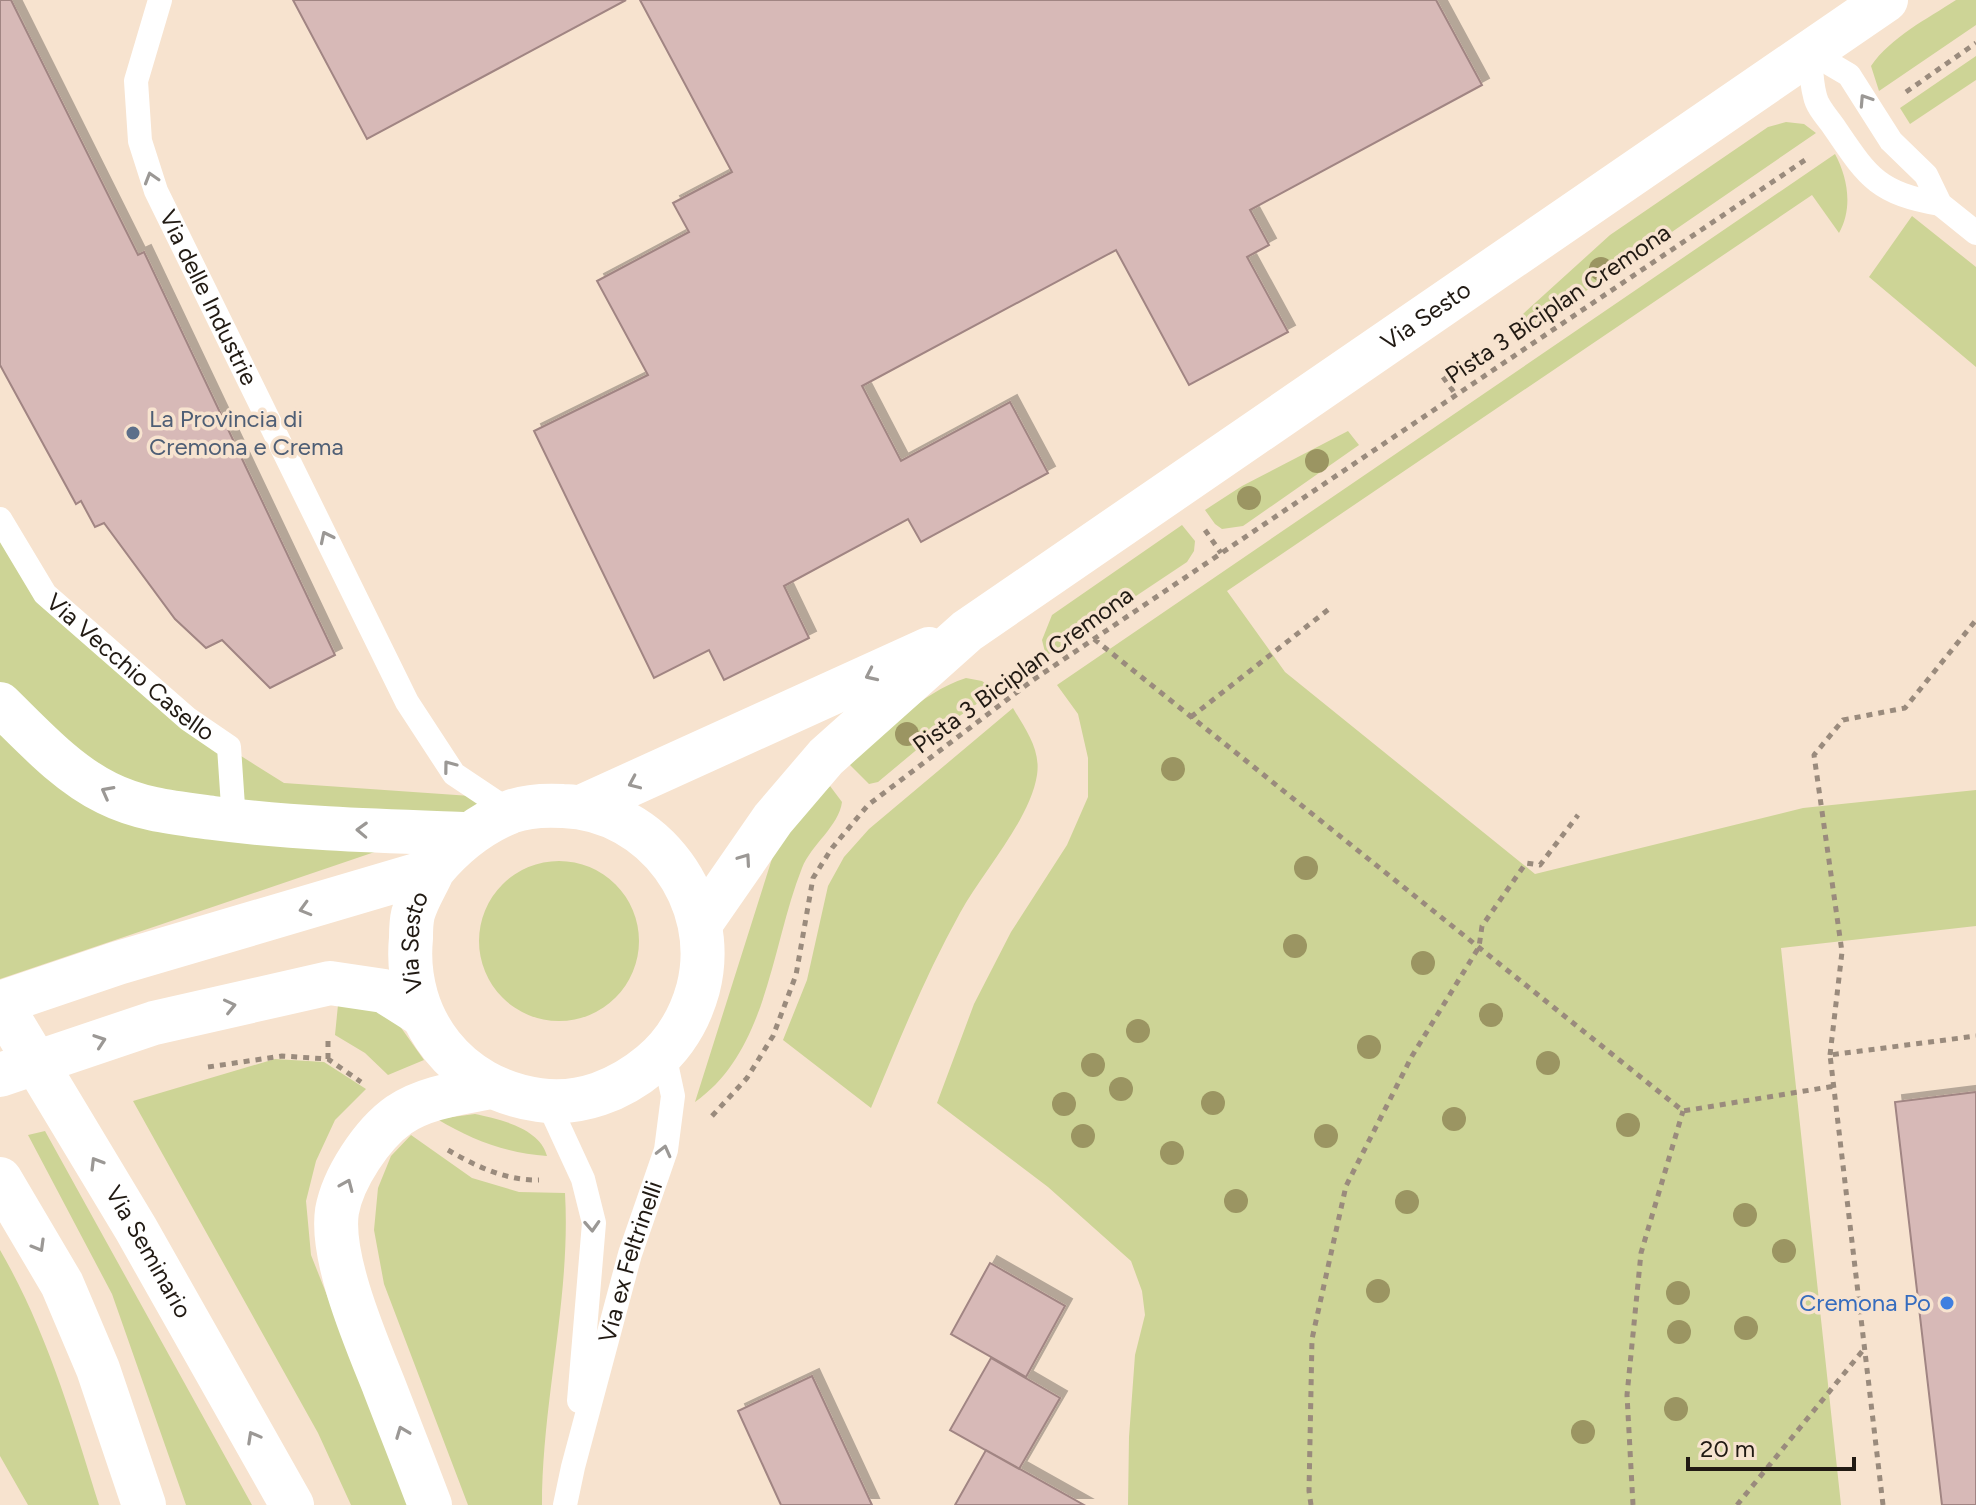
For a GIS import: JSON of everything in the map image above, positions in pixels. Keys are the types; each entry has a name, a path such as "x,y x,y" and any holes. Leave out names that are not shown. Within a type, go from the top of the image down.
{"street":[{"name":"Via Sesto","path":"701,923 773,819 826,757 967,631 1886,0"},
{"name":"Via Sesto","path":"581,807 967,631"},
{"path":"0,704 53,755 105,792 145,809 234,821 333,829 468,834"},
{"name":"Via Sesto","path":"546,805 581,807 623,820 659,847 686,881 701,923 703,970 691,1015 664,1054 631,1081 590,1098 547,1101 518,1097 491,1087 449,1056 419,1013 408,964 413,915 433,870 468,834 511,812 546,805"},
{"name":"Via Sesto","path":"0,1003 118,963 433,870"},
{"path":"0,1075 154,1023 330,983 384,991 419,1013"},
{"name":"Via Seminario","path":"0,1003 136,1229 292,1505"},
{"path":"430,1505 355,1312 337,1239 337,1210 366,1146 399,1114 435,1099 491,1087"},
{"path":"0,1179 62,1284 98,1369 144,1505"}],"lane":[{"name":"Via delle Industrie","path":"160,0 136,81 140,141 156,191 407,702 454,774 511,812"},
{"path":"1810,52 1849,75 1891,141 1926,175 1940,204 1976,233"},
{"path":"1810,52 1815,99 1873,180 1911,199 1940,204"},
{"name":"Via Vecchio Casello","path":"0,519 45,594 188,719 229,747 234,821"},
{"name":"Via ex Feltrinelli","path":"565,1505 630,1254 666,1150 673,1096 664,1054"},
{"name":"Via ex Feltrinelli","path":"547,1101 583,1179 594,1223 573,1467"}],"path":[{"path":"1873,114 1976,43"},
{"name":"Pista 3 Biciplan Cremona","path":"666,1150 700,1129 738,1089 773,1036 796,975 813,878 832,848 868,805 1033,680 1841,136"},
{"path":"1443,377 1456,395"},
{"path":"1191,717 1329,609"},
{"path":"1883,1505 1830,1055 1842,952 1814,755 1843,720 1905,708 1976,620"},
{"path":"1094,639 1683,1111 1835,1086"},
{"path":"1311,1505 1312,1339 1346,1186 1412,1056 1479,947 1482,926 1526,863 1540,865 1578,815"},
{"path":"1830,1055 1976,1036"},
{"path":"204,1067 282,1056 328,1059 371,1089 436,1143 477,1168 530,1181 583,1179"},
{"path":"1633,1505 1627,1395 1641,1253 1683,1111"},
{"path":"1737,1505 1865,1348"}],"green space":[{"path":"1956,0 1976,0 1976,25 1879,91 1871,66 1879,56 1910,29"},
{"path":"1976,56 1976,80 1910,124 1900,108"},
{"path":"1786,122 1804,124 1816,133 1532,328 1523,314 1610,235 1768,127"},
{"path":"1835,154 1847,193 1846,213 1839,233 1812,195 1227,591 1285,672 1535,874 1803,808 1976,790 1976,926 1781,948 1841,1505 1128,1505 1135,1355 1145,1315 1142,1291 1131,1261 1048,1187 937,1103 974,1004 1011,932 1067,845 1088,797 1088,758 1078,714 1057,685"},
{"path":"1912,216 1976,267 1976,367 1869,277"},
{"path":"1348,431 1359,445 1243,526 1222,529 1205,510 1242,486"},
{"path":"1182,525 1195,541 1194,551 1187,562 1046,656 1042,640 1052,615"},
{"path":"0,529 42,596 206,734 284,783 528,800 0,979"},
{"path":"966,678 982,681 995,691 944,727 878,782 869,784 849,764 918,704 933,693"},
{"path":"1013,708 1037,757 1033,792 1016,827 947,937 871,1108 783,1040 807,980 828,886 844,857 869,829"},
{"path":"830,786 842,802 840,811 802,868 753,1026 738,1055 719,1081 695,1102 776,846 797,817"},
{"path":"559,861 590,867 615,885 633,910 639,941 633,972 615,997 590,1015 559,1021 528,1015 503,997 485,972 479,941 485,910 503,885 528,867"},
{"path":"339,995 392,1015 424,1060 388,1075 365,1053 335,1035"},
{"path":"275,1059 324,1062 366,1089 335,1120 316,1161 306,1201 311,1255 410,1505 351,1505 318,1433 133,1101"},
{"path":"475,1114 517,1126 536,1138 547,1156 490,1144 437,1119"},
{"path":"45,1131 252,1505 186,1505 112,1294 28,1135"},
{"path":"411,1135 472,1178 519,1192 565,1193 564,1271 546,1427 542,1505 468,1505 384,1284 374,1230 378,1188 391,1156"},
{"path":"0,1250 44,1342 99,1505 28,1505 0,1456"}],"building":[{"path":"0,0 11,0 138,255 144,252 335,655 270,688 222,640 206,648 175,619 104,523 95,527 81,501 76,504 0,365"},
{"path":"293,0 626,0 367,139"},
{"path":"640,0 1436,0 1482,85 1250,210 1269,245 1247,257 1288,332 1189,385 1116,250 862,386 901,461 1010,402 1048,473 921,542 908,519 784,586 809,638 724,680 709,650 654,678 534,431 648,375 597,281 689,232 673,203 732,172"},
{"name":"Cremona Po","path":"1976,1092 1976,1505 1942,1505 1895,1102"},
{"path":"990,1263 1065,1306 1026,1377 951,1334"},
{"path":"991,1358 1060,1398 1019,1469 950,1430"},
{"path":"812,1376 872,1505 781,1505 738,1411"},
{"path":"986,1450 1084,1505 955,1505"}],"place":[{"name":"La Provincia di Cremona e Crema","path":"133,433"},
{"name":"Cremona Po","path":"1947,1303"}]}
